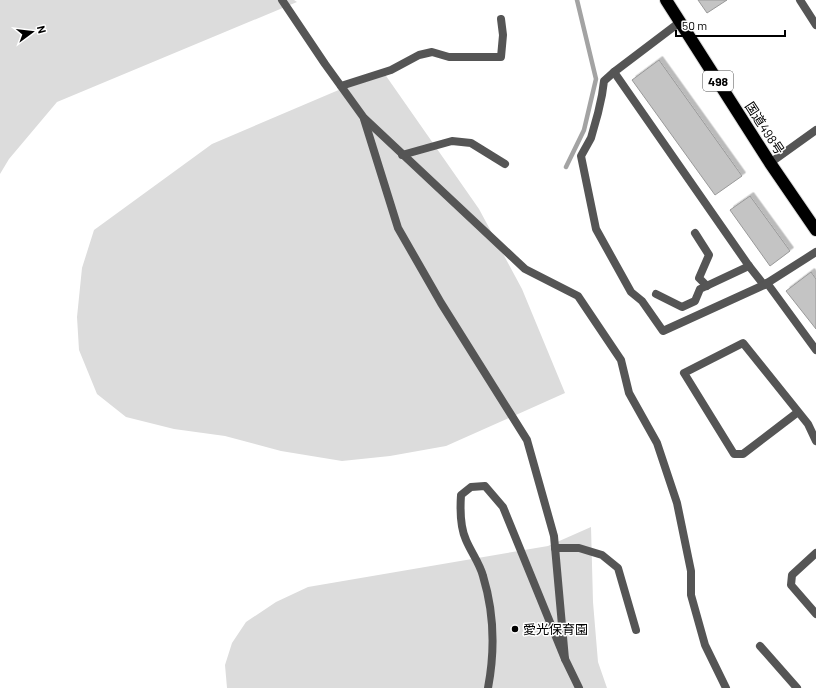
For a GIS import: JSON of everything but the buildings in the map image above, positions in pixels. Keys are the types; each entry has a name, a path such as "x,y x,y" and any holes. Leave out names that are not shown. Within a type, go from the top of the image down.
{"highway":[{"name":"国道498号","path":"666,0 770,163 816,230"}],"street":[{"path":"282,0 364,118 525,269 578,296 621,360 629,392 657,443 677,503 691,571 691,595 706,645 726,688"},
{"path":"800,0 816,25"},
{"path":"341,86 390,70 419,55 432,52 449,57 501,57 503,35 501,19"},
{"path":"680,22 604,81 598,113 590,138 581,156 596,229 631,292 642,301 663,331 766,284 816,252"},
{"path":"614,72 749,266 766,284 816,350"},
{"path":"364,118 398,228 440,303 527,440 554,536 565,659"},
{"path":"770,163 816,130"},
{"path":"402,155 452,141 470,143 505,164"},
{"path":"695,233 709,255 698,278 707,286"},
{"path":"656,294 682,307 694,301 700,289 749,266"},
{"path":"798,412 743,454 734,454 684,373 743,343 808,424 816,441"},
{"path":"488,688 491,672 493,624 483,575 465,539 460,510 461,495 471,487 485,486 503,507 565,659 579,688"},
{"path":"555,548 579,548 602,555 618,568 636,630"},
{"path":"816,553 792,574 791,585 816,614"},
{"path":"760,646 797,688"}],"shaded area":[{"path":"0,0 294,0 297,2 57,102 9,159 0,174"},
{"path":"384,73 479,209 522,289 565,393 446,446 390,456 342,461 281,451 225,436 174,429 126,417 97,394 79,350 77,317 82,268 94,230 212,144 341,89"},
{"path":"591,527 593,602 598,662 607,688 227,688 225,665 232,643 246,622 276,602 308,587 548,546"}],"waterway":[{"path":"566,167 584,130 596,79 577,0"}],"place":[{"name":"愛光保育園","path":"515,629"}]}
